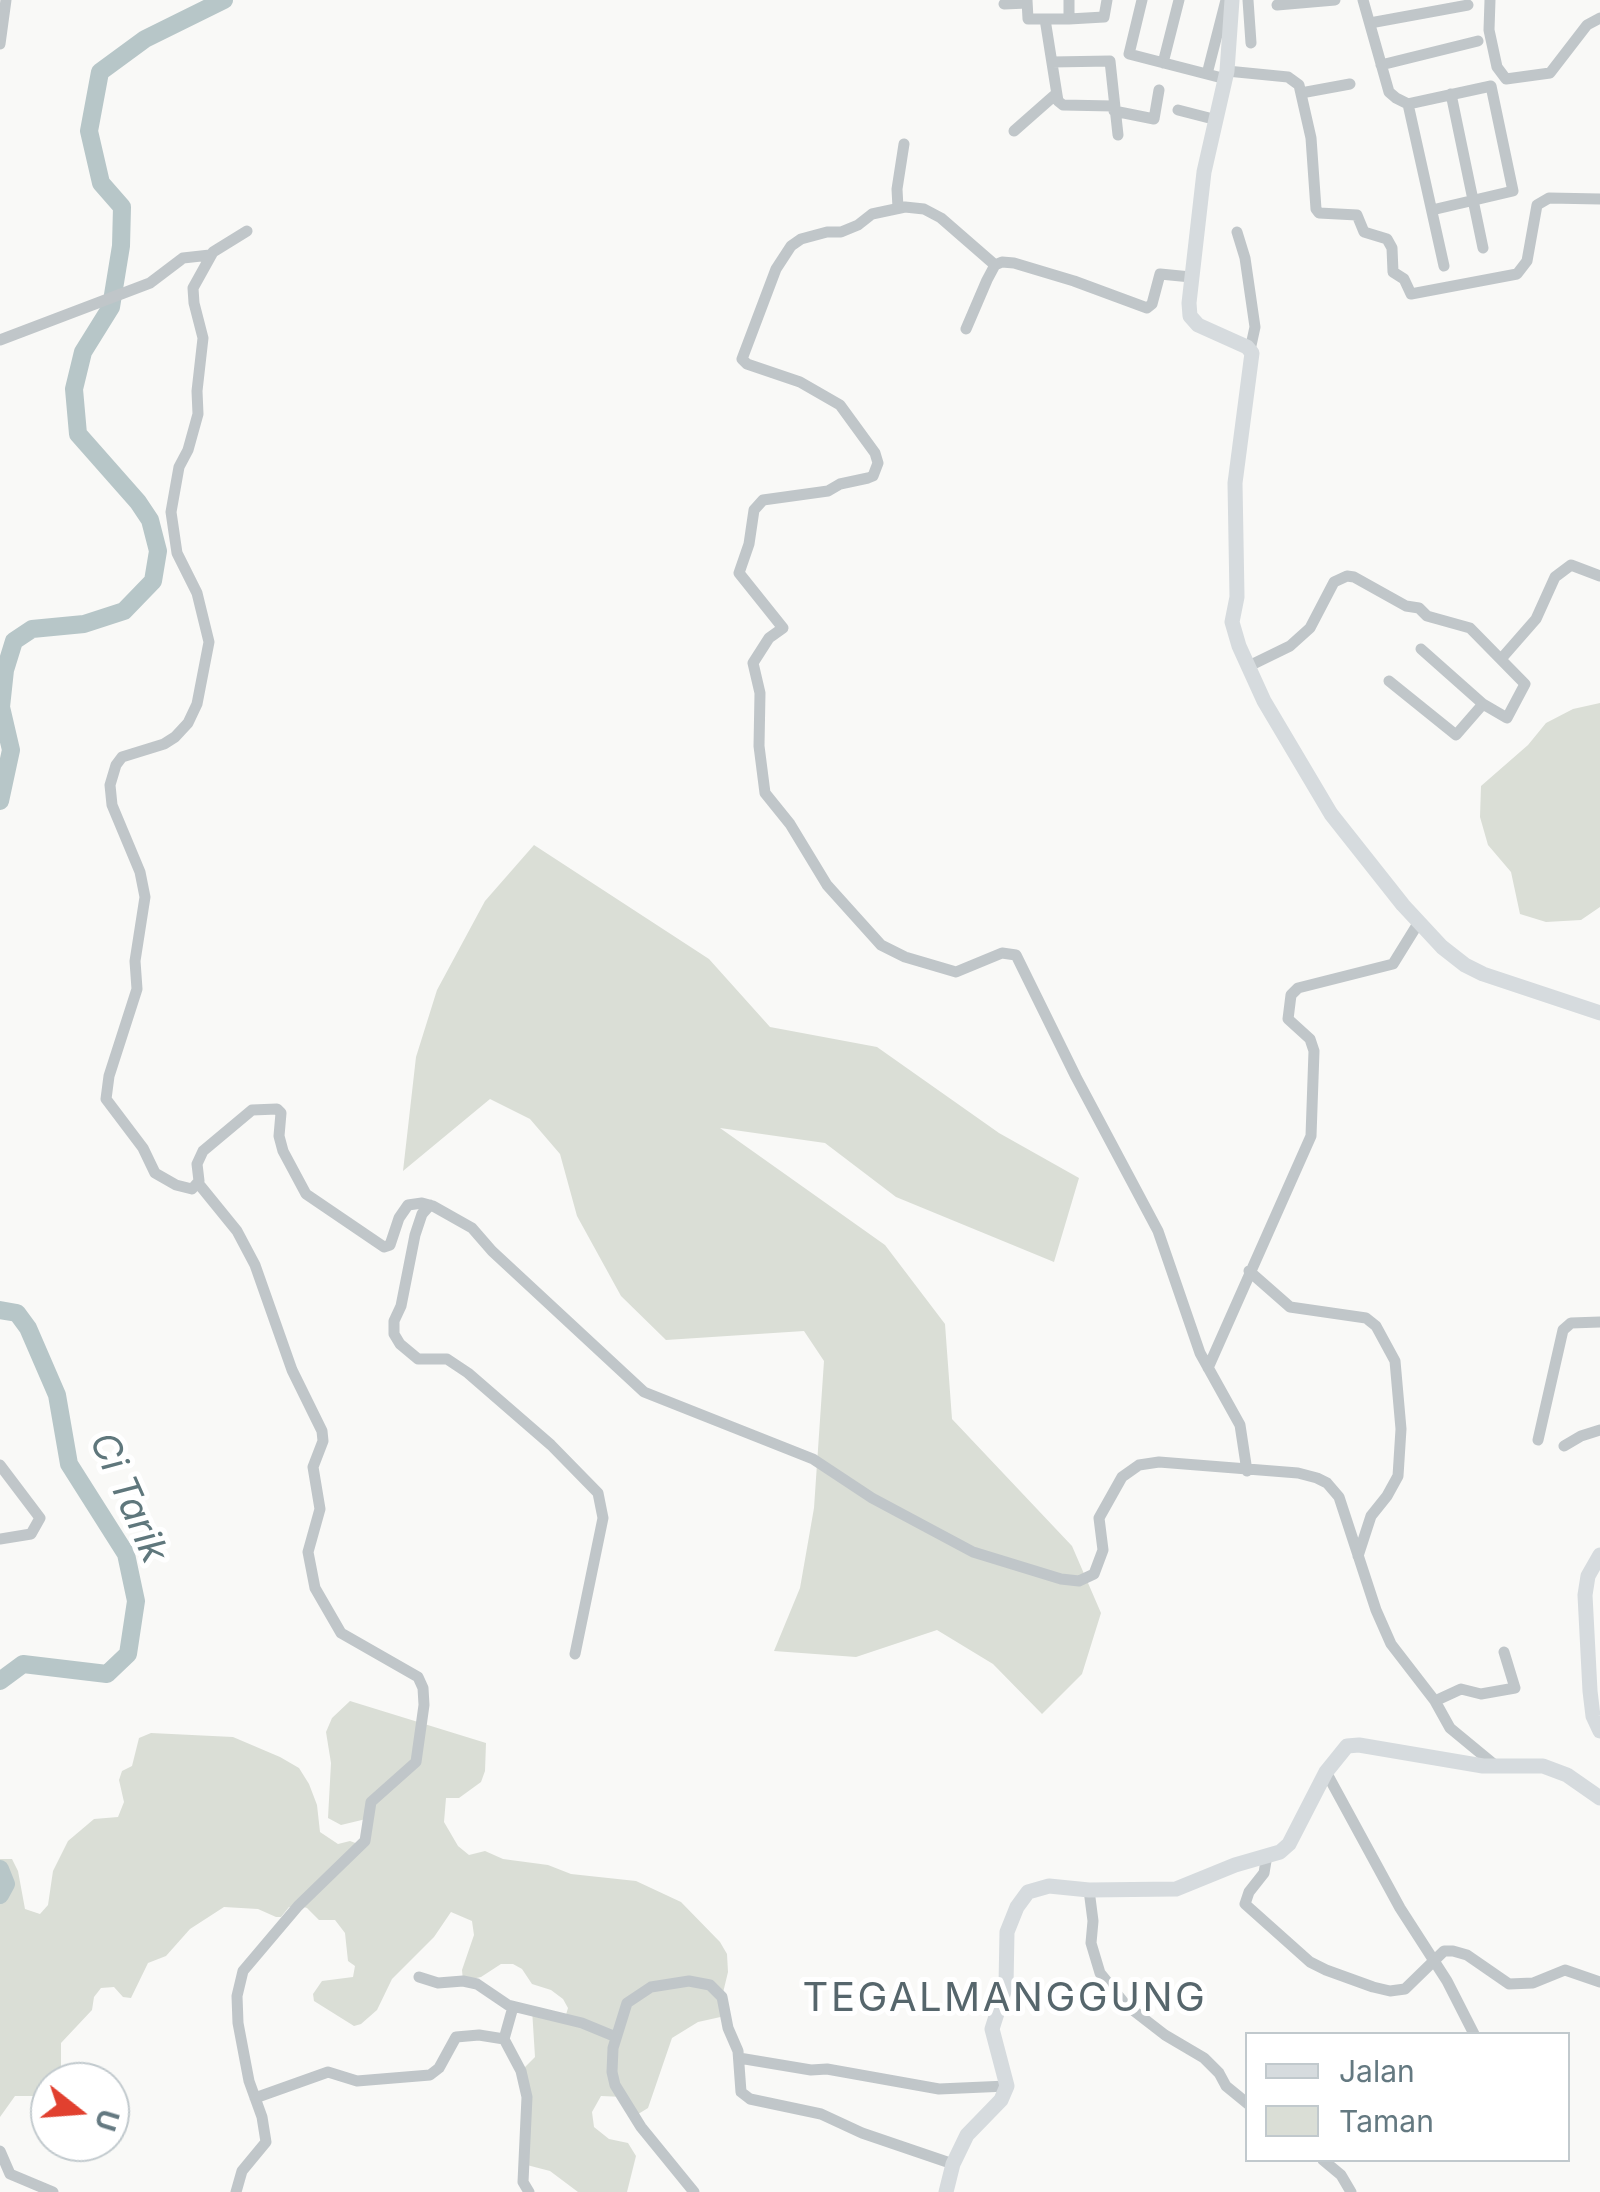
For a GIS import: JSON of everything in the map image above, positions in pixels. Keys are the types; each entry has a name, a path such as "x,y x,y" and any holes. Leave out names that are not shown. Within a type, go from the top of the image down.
{"street":[{"path":"0,44 6,0"},
{"path":"1069,0 1069,19"},
{"path":"1004,4 1028,2 1028,19 1069,19 1104,17 1107,0"},
{"path":"1142,0 1129,54 1207,74 1292,78 1301,93 1311,138 1316,209 1320,213 1357,215 1364,232 1387,239 1392,248 1393,272 1404,279 1412,294 1517,274 1526,262 1538,205 1549,198 1600,199"},
{"path":"1162,63 1179,0"},
{"path":"1207,74 1229,0"},
{"path":"1229,0 1226,75 1204,172 1189,310 1193,321 1250,350"},
{"path":"1248,0 1252,43"},
{"path":"1277,5 1335,0"},
{"path":"1363,0 1389,92 1408,104 1444,266"},
{"path":"1490,0 1489,30 1497,68 1506,79 1550,74 1587,24 1600,18"},
{"path":"1370,23 1468,5"},
{"path":"1045,18 1056,94 1064,104 1114,108 1154,119 1159,90"},
{"path":"1381,65 1478,41"},
{"path":"1052,62 1110,61 1118,135"},
{"path":"1301,93 1350,84"},
{"path":"1408,104 1490,86 1513,190 1432,210"},
{"path":"1014,130 1056,94"},
{"path":"1451,94 1484,248"},
{"path":"1178,110 1217,120"},
{"path":"898,208 904,144"},
{"path":"1191,277 1160,274 1152,306 1147,308 1014,263 995,265 924,209 898,208 872,214 845,231 812,235 791,246 776,269 742,355 747,364 800,382 840,404 876,458 873,476 868,478 828,490 763,500 754,510 749,544 738,573 783,628 769,638 753,662 760,693 759,746 765,793 790,824 827,885 882,945 956,972 1002,952 1016,955 1158,1231 1200,1353 1240,1425 1247,1470"},
{"path":"0,340 157,279 183,258 210,255 247,231"},
{"path":"1237,232 1245,258 1255,327 1235,483 1238,597 1232,622 1264,702 1331,814 1418,922 1465,965 1600,1013"},
{"path":"198,1183 192,1189 186,1188 155,1173 143,1148 106,1099 109,1076 137,988 135,961 145,898 140,872 112,805 110,785 122,757 164,744 188,723 197,704 210,642 197,593 176,553 171,512 179,467 198,414 203,338 194,288 210,255"},
{"path":"966,330 995,265"},
{"path":"1501,659 1536,619 1555,577 1571,566 1600,576"},
{"path":"1249,666 1290,646 1306,632 1330,589 1347,576 1360,579 1406,606 1419,608 1426,616 1470,628 1524,684 1507,718 1483,704 1421,649"},
{"path":"1389,681 1456,735 1483,704"},
{"path":"1208,1368 1249,1271 1293,1182 1312,1128 1314,1051 1310,1039 1288,1019 1291,995 1298,988 1393,964 1418,922"},
{"path":"236,2192 242,2171 266,2142 248,2081 238,2023 237,1996 243,1971 298,1906 365,1841 371,1802 416,1762 424,1704 418,1677 342,1633 316,1588 308,1552 320,1509 313,1467 323,1441 322,1431 292,1370 255,1266 236,1231 198,1183 197,1164 203,1151 252,1110 270,1107 281,1111 279,1136 283,1151 306,1194 382,1246 390,1245 405,1208 418,1202 430,1206 472,1228 644,1392 813,1459 872,1498 973,1552 1010,1566 1061,1580 1079,1581 1094,1574 1103,1550 1099,1518 1122,1477 1139,1465 1159,1462 1298,1473 1327,1483 1339,1497 1391,1644 1435,1701 1450,1728 1496,1766"},
{"path":"430,1206 422,1214 415,1235 394,1334 418,1359 446,1360 468,1373 552,1446 598,1493 603,1518 575,1654"},
{"path":"1249,1271 1290,1308 1366,1318 1376,1326 1395,1361 1401,1430 1398,1476 1388,1496 1370,1516 1358,1556"},
{"path":"1538,1440 1563,1330 1571,1323 1600,1322"},
{"path":"1564,1446 1600,1430"},
{"path":"0,1465 40,1518 32,1534 0,1539"},
{"path":"1600,1555 1588,1576 1584,1595 1595,1684 1594,1716 1600,1731"},
{"path":"1435,1701 1461,1689 1481,1694 1514,1688 1504,1652"},
{"path":"946,2192 953,2164 967,2135 1001,2100 1008,2086 992,2029 1006,1985 1007,1932 1028,1892 1040,1887 1176,1888 1268,1856 1289,1844 1326,1772 1347,1746 1483,1766 1543,1766 1555,1769 1600,1798"},
{"path":"1326,1772 1473,2032"},
{"path":"1268,1856 1264,1872 1248,1892 1245,1904 1310,1962 1390,1991 1405,1989 1444,1951 1467,1955 1500,1980 1520,1986 1565,1970 1600,1982"},
{"path":"1088,1890 1093,1921 1091,1943 1100,1973 1125,2004 1204,2058 1226,2086 1245,2102"},
{"path":"419,1977 477,1984 513,2006 582,2023 616,2037"},
{"path":"694,2192 641,2127 615,2085 612,2072 616,2037 628,2004 651,1987 702,1982 722,1997 739,2058 741,2092 750,2099 821,2114 862,2133 953,2164"},
{"path":"513,2006 504,2039 527,2097 523,2182 529,2192"},
{"path":"255,2098 328,2072 357,2082 430,2076 439,2068 456,2037 479,2034 504,2039"},
{"path":"739,2058 939,2089 1008,2086"},
{"path":"0,2151 10,2174 53,2192"},
{"path":"1325,2162 1351,2192"}],"green space":[{"path":"1600,703 1600,907 1581,920 1546,922 1520,914 1511,872 1488,845 1480,817 1481,786 1528,745 1546,723 1573,709"},
{"path":"534,845 709,959 770,1027 877,1047 999,1133 1079,1178 1054,1262 896,1197 825,1143 720,1128 885,1245 945,1324 952,1419 1072,1546 1101,1613 1082,1674 1042,1714 993,1664 937,1630 856,1657 774,1651 800,1588 814,1508 824,1361 804,1331 666,1340 621,1296 577,1216 560,1154 530,1119 490,1099 403,1171 416,1057 437,990 485,901"},
{"path":"350,1701 486,1743 481,1782 459,1798 446,1798 444,1822 458,1846 469,1855 485,1851 503,1859 548,1865 571,1874 636,1881 681,1902 720,1942 727,1954 728,1972 722,1997 725,2016 698,2022 672,2038 648,2108 635,2116 624,2097 601,2096 592,2112 594,2127 609,2139 628,2143 636,2156 627,2192 578,2192 550,2171 523,2164 528,2109 521,2071 535,2057 532,2009 565,2018 568,2008 563,1999 532,1984 522,1969 513,1964 501,1964 481,1977 463,1981 462,1970 474,1935 472,1921 451,1912 434,1937 392,1979 377,2010 354,2026 314,2001 313,1994 322,1981 353,1977 355,1966 348,1961 345,1933 335,1920 319,1920 300,1906 289,1907 281,1917 258,1909 224,1907 190,1929 166,1956 148,1963 131,1998 123,1997 114,1987 101,1988 94,1997 92,2010 61,2043 61,2062 30,2062 30,2096 15,2096 0,2117 0,1859 12,1859 25,1909 40,1914 48,1905 53,1871 68,1841 94,1819 118,1817 124,1802 119,1780 122,1771 132,1766 139,1738 151,1733 233,1737 280,1757 299,1768 309,1784 317,1805 320,1832 338,1844 350,1841 361,1845 366,1819 341,1825 328,1818 331,1763 326,1732 332,1718"}],"waterway":[{"name":"Ci Tarik","path":"0,801 11,750 1,707 5,670 14,641 32,629 84,624 124,611 153,581 158,551 150,520 138,502 78,434 74,389 83,352 111,307 121,246 122,207 101,183 89,131 100,72 145,39 224,0"},
{"name":"Ci Tarik","path":"0,1310 17,1313 28,1328 57,1395 69,1464 126,1554 136,1601 128,1654 107,1674 23,1664 0,1681"},
{"name":"Ci Tarik","path":"0,1869 6,1884 0,1895"}],"district":[{"name":"TEGALMANGGUNG","path":"1005,1999"}]}
